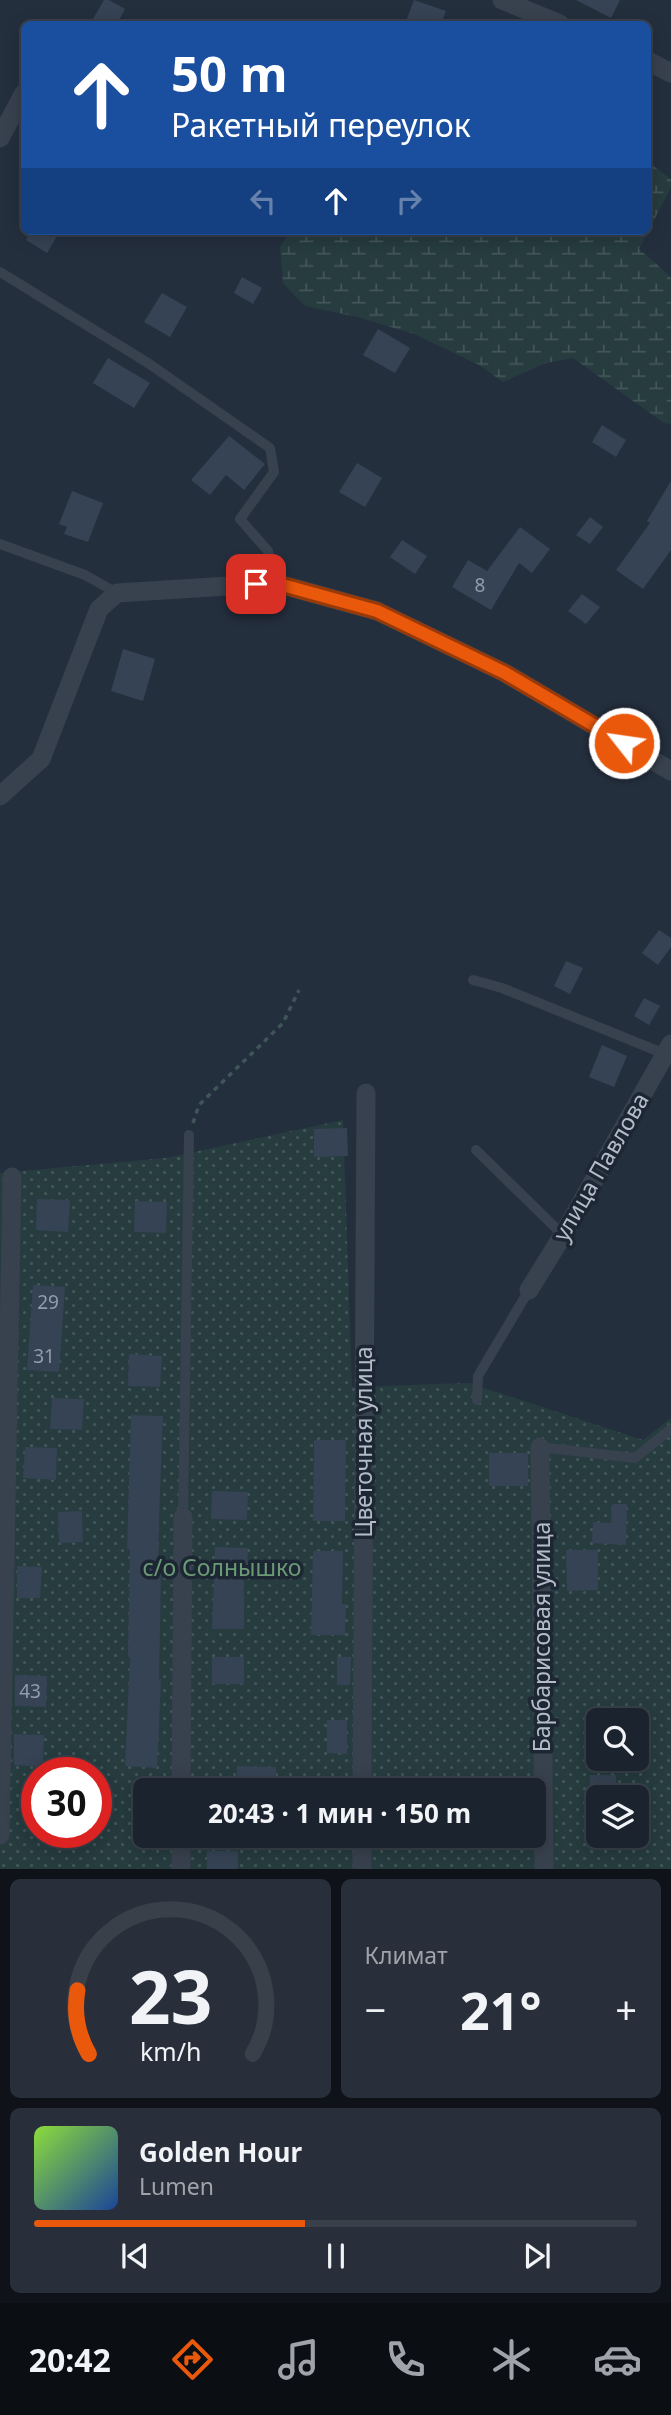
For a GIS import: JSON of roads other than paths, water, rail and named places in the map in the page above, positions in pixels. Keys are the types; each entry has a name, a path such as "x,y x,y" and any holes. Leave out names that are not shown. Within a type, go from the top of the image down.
{"street":[{"path":"502,0 553,21"},
{"path":"651,63 671,73"},
{"path":"0,138 21,99"},
{"path":"0,796 41,759 99,609 117,593 275,583 377,611 505,673 671,771"},
{"name":"улица Павлова","path":"529,1290 668,1049"},
{"name":"Цветочная улица","path":"362,1778 366,1093"},
{"path":"0,1835 12,1177"},
{"name":"Барбарисовая улица","path":"540,1447 544,1869"},
{"path":"181,1778 183,1517"},
{"path":"181,1848 181,1869"},
{"path":"362,1848 362,1869"}],"lane":[{"path":"0,272 148,363 270,448 274,472 240,519 268,551 275,583"},
{"path":"0,544 85,575 117,593"},
{"path":"473,980 502,988 668,1049"},
{"path":"183,1517 189,1135"},
{"path":"476,1150 563,1235"},
{"path":"477,1400 478,1376 529,1290"},
{"path":"540,1447 635,1458 671,1429"}],"park label":[{"name":"с/о Солнышко","path":"222,1568"}]}
